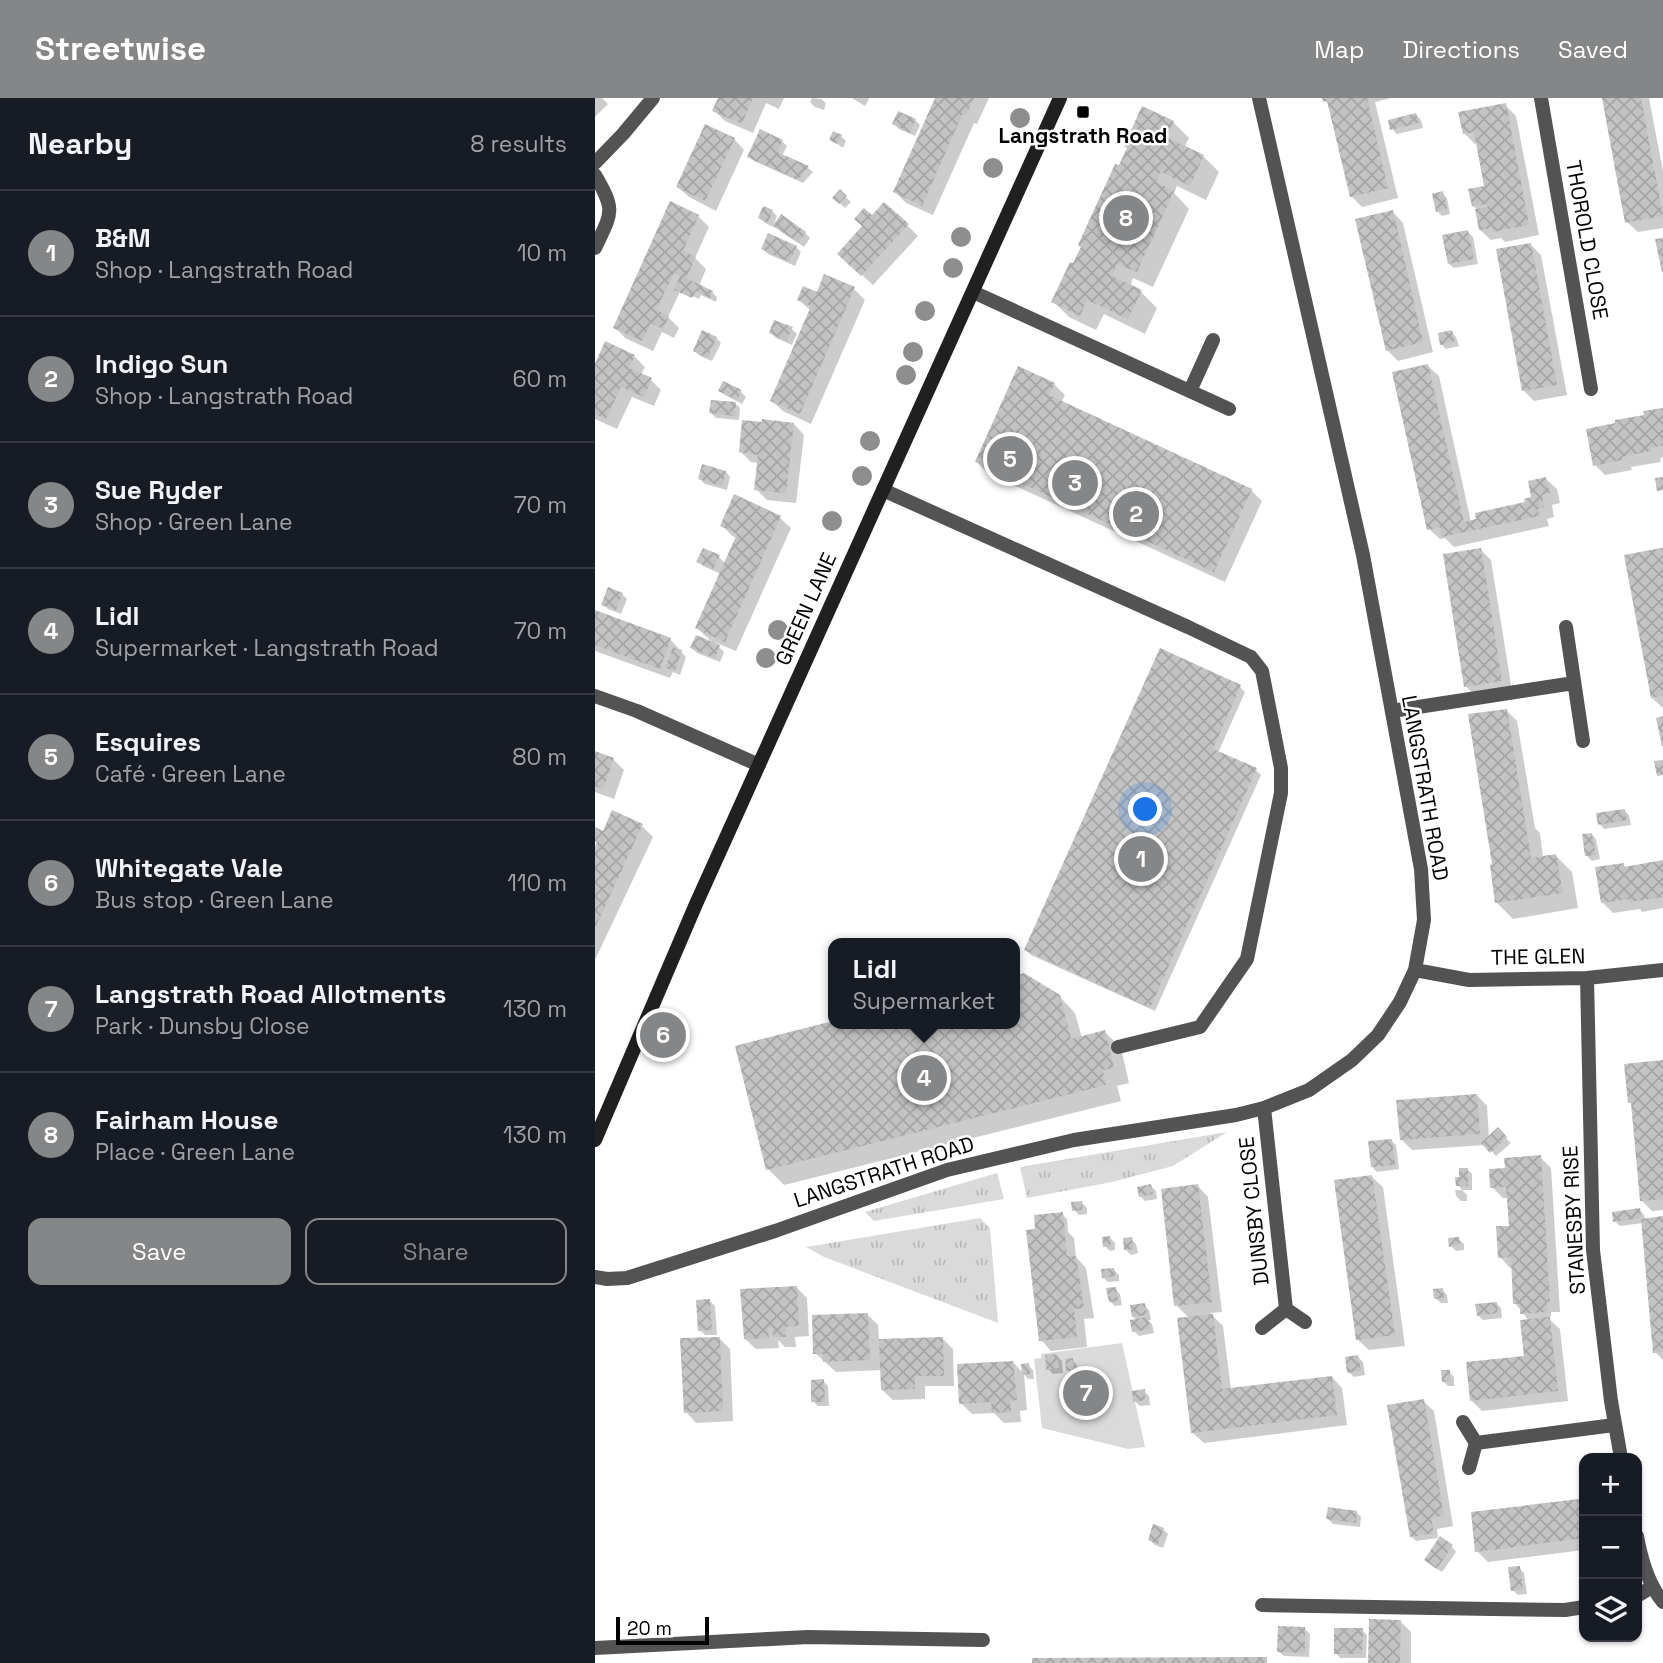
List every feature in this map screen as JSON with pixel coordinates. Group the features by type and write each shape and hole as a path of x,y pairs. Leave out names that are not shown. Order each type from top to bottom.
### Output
{"street":[{"path":"595,163 653,98"},
{"name":"GREEN LANE","path":"595,1140 696,904 1061,98"},
{"name":"LANGSTRATH ROAD","path":"595,1278 627,1278 775,1231 947,1170 1074,1140 1236,1115 1264,1108 1309,1090 1352,1060 1378,1035 1400,1002 1415,970 1424,919 1421,869 1363,555 1259,98"},
{"name":"THOROLD CLOSE","path":"1541,98 1591,389"},
{"path":"595,175 610,207 609,218 595,248"},
{"path":"973,292 1229,409"},
{"path":"1190,391 1213,340"},
{"path":"883,490 1251,657 1262,671 1281,768 1281,793 1247,959 1200,1027 1118,1047"},
{"path":"1566,627 1583,741"},
{"path":"1392,711 1574,682"},
{"path":"595,696 637,711 759,765"},
{"name":"THE GLEN","path":"1415,970 1469,980 1587,978 1663,970"},
{"name":"STANESBY RISE","path":"1587,978 1593,1250 1614,1425 1620,1453"},
{"name":"DUNSBY CLOSE","path":"1264,1108 1286,1309 1305,1322"},
{"name":"DUNSBY CLOSE","path":"1262,1328 1286,1309"},
{"path":"1463,1422 1476,1443 1469,1468"},
{"path":"1476,1443 1614,1425"},
{"path":"1642,1559 1652,1587 1663,1602"},
{"path":"1642,1592 1652,1587"},
{"path":"1262,1605 1391,1601 1553,1609 1579,1607"},
{"path":"595,1648 808,1637 983,1640"}],"green space":[{"path":"1227,1132 1173,1166 1112,1182 1027,1198 1020,1167"},
{"path":"997,1173 1004,1199 874,1221 865,1212"},
{"path":"980,1218 990,1228 998,1323 824,1257 806,1247"},
{"path":"1122,1343 1145,1447 1128,1449 1042,1428 1034,1359 1041,1358 1041,1354"}],"building":[{"path":"718,98 753,98 742,124 712,111"},
{"path":"935,98 974,98 966,115 963,113 922,206 893,192"},
{"path":"1322,98 1367,98 1388,188 1350,197 1327,101 1323,102"},
{"path":"1602,98 1641,98 1663,216 1625,223"},
{"path":"1506,103 1529,225 1493,232 1492,228 1479,230 1475,209 1488,207 1487,204 1472,206 1468,189 1484,186 1474,132 1463,134 1458,112"},
{"path":"1142,106 1174,121 1166,137 1204,155 1190,186 1161,172 1156,182 1174,191 1137,272 1117,264 1112,276 1142,290 1128,319 1087,300 1080,316 1051,302 1070,262 1073,263 1081,247 1078,245 1115,164 1119,165 1127,148 1124,146"},
{"path":"898,111 916,119 910,133 892,124"},
{"path":"1416,113 1419,123 1390,130 1388,120"},
{"path":"705,124 735,138 705,201 676,187"},
{"path":"760,129 783,140 777,152 809,166 798,180 747,157"},
{"path":"833,131 842,135 837,144 829,140"},
{"path":"840,189 847,196 839,204 832,198"},
{"path":"1443,191 1447,209 1436,212 1432,194"},
{"path":"670,201 699,215 683,251 696,257 686,278 713,291 710,298 696,291 692,298 674,290 680,276 674,273 656,310 669,316 663,329 651,323 642,341 613,328"},
{"path":"884,202 909,224 861,276 837,254 862,226 854,219 864,208 872,215"},
{"path":"763,206 773,210 768,223 758,218"},
{"path":"1393,210 1423,342 1386,351 1355,219"},
{"path":"781,214 806,232 799,243 773,226"},
{"path":"1468,230 1474,259 1448,264 1442,235"},
{"path":"768,233 797,246 789,262 761,249"},
{"path":"1663,238 1663,272 1662,272 1655,239"},
{"path":"1531,243 1557,385 1522,391 1496,249"},
{"path":"824,274 855,287 800,414 770,401 811,306 797,300 803,286 817,292"},
{"path":"774,320 793,327 786,341 769,333"},
{"path":"702,330 717,337 707,358 693,351"},
{"path":"1452,330 1455,341 1440,345 1438,333"},
{"path":"605,341 635,355 629,368 652,378 644,397 621,387 606,419 595,414 595,364"},
{"path":"1428,364 1464,522 1476,519 1475,513 1525,502 1524,499 1531,497 1528,481 1546,477 1550,493 1542,495 1544,507 1538,509 1539,516 1442,537 1440,527 1427,530 1392,372"},
{"path":"1018,366 1055,383 1049,395 1252,489 1214,572 975,462"},
{"path":"723,381 742,390 737,400 718,391"},
{"path":"711,400 736,402 735,416 709,413"},
{"path":"1663,408 1663,445 1651,448 1651,451 1622,457 1622,460 1593,466 1586,429 1644,415 1643,411"},
{"path":"762,419 794,423 786,493 754,490 758,455 739,452 742,420 762,422"},
{"path":"702,464 726,471 722,486 698,479"},
{"path":"1663,477 1663,490 1657,491 1655,478"},
{"path":"734,494 781,516 725,642 695,628 737,534 720,526"},
{"path":"703,548 720,555 713,569 696,562"},
{"path":"1481,548 1502,681 1464,687 1443,554"},
{"path":"1663,548 1663,696 1651,698 1624,555"},
{"path":"608,587 623,593 616,610 601,605"},
{"path":"595,610 671,638 660,669 595,645"},
{"path":"696,635 720,645 715,658 690,648"},
{"path":"673,647 682,650 675,671 665,668"},
{"path":"1160,648 1241,685 1213,749 1257,768 1150,1008 1024,950"},
{"path":"1507,709 1531,858 1556,854 1563,893 1495,903 1492,864 1468,714"},
{"path":"1663,716 1663,746 1662,746 1656,718"},
{"path":"595,751 614,758 603,789 595,786"},
{"path":"1663,760 1663,775 1657,776 1654,761"},
{"path":"1625,809 1627,820 1598,825 1596,813"},
{"path":"612,810 643,824 595,928 595,827 603,831"},
{"path":"1592,833 1596,855 1585,856 1582,834"},
{"path":"1663,860 1663,897 1601,903 1595,867 1624,863 1624,867"},
{"path":"1024,973 1060,995 1071,1039 1105,1030 1114,1068 1103,1070 1106,1085 766,1170 735,1046 828,1022 828,1029 1020,1029 1020,974"},
{"path":"1663,1060 1663,1199 1640,1201 1631,1103 1628,1103 1624,1064"},
{"path":"1477,1094 1480,1134 1400,1140 1396,1100"},
{"path":"1498,1127 1507,1137 1490,1153 1481,1143"},
{"path":"1392,1139 1395,1165 1371,1167 1368,1141"},
{"path":"1541,1155 1550,1302 1547,1302 1547,1312 1520,1314 1520,1304 1513,1304 1511,1257 1498,1258 1496,1226 1509,1226 1506,1187 1490,1188 1489,1169 1505,1168 1504,1158"},
{"path":"1459,1168 1468,1168 1468,1186 1456,1186 1455,1177 1459,1177"},
{"path":"1372,1175 1395,1335 1356,1340 1334,1180"},
{"path":"1151,1184 1153,1194 1139,1197 1137,1187"},
{"path":"1198,1184 1212,1302 1174,1306 1161,1189"},
{"path":"1082,1201 1083,1210 1072,1211 1071,1202"},
{"path":"1640,1208 1641,1218 1613,1222 1612,1212"},
{"path":"1063,1212 1067,1256 1076,1256 1084,1308 1074,1309 1077,1337 1039,1341 1026,1230 1035,1229 1034,1215"},
{"path":"1663,1216 1663,1352 1653,1353 1641,1219"},
{"path":"1110,1236 1111,1246 1103,1247 1102,1237"},
{"path":"1132,1237 1134,1249 1124,1250 1123,1238"},
{"path":"1459,1237 1460,1245 1449,1247 1448,1238"},
{"path":"1114,1268 1115,1276 1102,1278 1101,1269"},
{"path":"797,1286 799,1326 785,1327 786,1337 773,1337 772,1328 768,1328 769,1338 744,1339 740,1289"},
{"path":"1116,1287 1118,1301 1109,1302 1106,1288"},
{"path":"1443,1288 1444,1298 1434,1299 1433,1289"},
{"path":"710,1299 712,1330 698,1331 696,1300"},
{"path":"1497,1302 1498,1313 1477,1316 1475,1304"},
{"path":"1145,1303 1147,1315 1132,1317 1130,1305"},
{"path":"868,1313 870,1360 823,1362 823,1354 813,1354 812,1315"},
{"path":"1213,1314 1222,1389 1332,1376 1337,1415 1191,1433 1177,1318"},
{"path":"1148,1317 1150,1329 1132,1332 1130,1320"},
{"path":"1550,1317 1558,1391 1470,1401 1466,1362 1524,1356 1520,1320"},
{"path":"720,1337 723,1411 684,1413 680,1338"},
{"path":"943,1337 944,1376 915,1376 915,1389 881,1390 879,1339"},
{"path":"1057,1354 1059,1368 1046,1370 1045,1355"},
{"path":"1358,1355 1361,1371 1347,1373 1345,1357"},
{"path":"1073,1358 1074,1370 1066,1371 1065,1359"},
{"path":"1013,1361 1017,1400 1010,1401 1011,1412 992,1413 991,1402 959,1404 957,1364"},
{"path":"1029,1363 1030,1374 1022,1375 1021,1364"},
{"path":"1441,1370 1450,1370 1450,1381 1442,1382"},
{"path":"824,1379 825,1402 811,1402 811,1380"},
{"path":"1145,1389 1145,1400 1133,1402 1132,1391"},
{"path":"1424,1399 1444,1516 1431,1518 1434,1533 1410,1537 1387,1405"},
{"path":"1579,1499 1579,1539 1475,1552 1471,1512"},
{"path":"1328,1507 1357,1511 1356,1523 1326,1519"},
{"path":"1153,1524 1164,1528 1158,1544 1148,1540"},
{"path":"1440,1536 1453,1545 1437,1569 1424,1560"},
{"path":"1520,1566 1523,1589 1511,1591 1508,1567"},
{"path":"1369,1619 1401,1620 1400,1663 1368,1663"},
{"path":"1278,1626 1305,1627 1305,1653 1277,1652"},
{"path":"1334,1628 1363,1628 1362,1654 1334,1654"},
{"path":"1267,1657 1267,1663 1032,1663 1032,1658"}],"place":[{"name":"Langstrath Road","path":"1083,112"},
{"name":"Fairham House","path":"1126,218"},
{"name":"Esquires","path":"1010,459"},
{"name":"Sue Ryder","path":"1075,483"},
{"name":"Indigo Sun","path":"1136,514"},
{"name":"B&M","path":"1141,859"},
{"name":"Whitegate Vale","path":"663,1035"},
{"name":"Lidl","path":"924,1078"},
{"name":"Langstrath Road Allotments","path":"1086,1393"}]}
